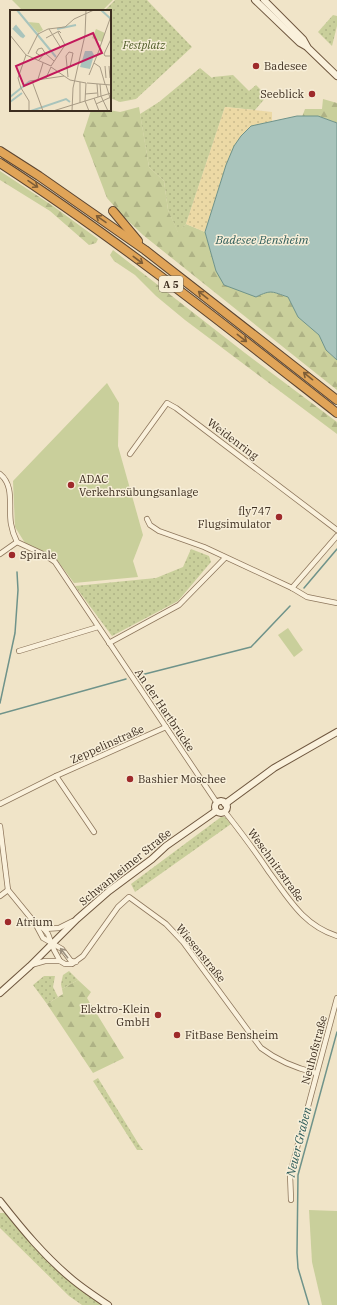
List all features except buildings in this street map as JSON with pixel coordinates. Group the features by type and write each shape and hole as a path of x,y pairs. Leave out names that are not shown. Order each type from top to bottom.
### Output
{"highway":[{"name":"A 5","path":"0,151 145,250 337,400"},
{"name":"A 5","path":"0,163 85,220 212,314 337,413"},
{"path":"113,211 145,250"}],"main road":[{"path":"255,0 337,76"},
{"path":"264,0 303,39 308,48"},
{"path":"226,804 274,768 337,732"},
{"path":"221,801 226,804 227,808 225,812 220,813 216,811 215,807 217,803 221,801"},
{"name":"Schwanheimer Straße","path":"0,993 30,966 77,919 110,891 166,846 216,811"},
{"path":"0,1201 52,1261 108,1305"}],"street":[{"name":"Weidenring","path":"130,454 167,403 187,416 337,530"},
{"path":"0,474 8,482 10,489 11,524 16,542 0,554"},
{"path":"147,519 150,525 159,532 204,547 292,588 307,597 337,603"},
{"path":"292,588 337,536"},
{"name":"An der Hartbrücke","path":"16,542 45,555 55,562 217,803"},
{"path":"109,644 179,605 225,558"},
{"path":"19,651 98,627"},
{"name":"Zeppelinstraße","path":"0,804 56,776 166,727"},
{"path":"56,776 94,832"},
{"name":"Weschnitzstraße","path":"225,812 296,910 316,926 337,936"},
{"path":"0,826 8,890 35,923 43,938 62,949 71,961 77,962"},
{"path":"0,896 8,890"},
{"name":"Wiesenstraße","path":"77,962 83,956 118,907 129,897 166,924 183,942 261,1048 284,1063 316,1073"},
{"path":"44,929 59,928 77,919"},
{"path":"35,923 44,929 48,934 60,960 68,965 77,962"},
{"path":"30,966 45,961 60,960"},
{"name":"Neuhofstraße","path":"290,1200 290,1174 337,998"}],"green space":[{"path":"12,0 113,0 103,10 22,10"},
{"name":"Festplatz","path":"115,0 147,0 192,47 136,99 120,102 111,98 111,10 105,10"},
{"path":"333,15 337,16 337,26 332,46 318,32"},
{"path":"200,68 212,78 233,75 249,91 256,85 267,96 255,110 225,107 186,224 178,233 168,210 164,181 149,167 140,114 159,102"},
{"path":"323,99 337,103 337,123 318,116 302,117 305,109 322,109"},
{"path":"139,107 149,167 164,181 168,210 178,232 186,224 205,232 216,271 256,297 272,292 288,297 298,317 319,335 326,350 337,360 337,390 143,235 107,198 83,135 91,111 111,110 120,112"},
{"path":"0,171 53,206 98,239 96,243 89,245 50,211 0,180"},
{"path":"113,250 245,353 337,422 337,434 185,320 156,296 135,275 114,261 110,255"},
{"name":"ADAC Verkehrsübungsanlage","path":"107,383 119,403 118,446 143,535 133,561 138,577 74,583 57,560 25,543 15,527 13,481"},
{"path":"191,549 209,556 211,562 178,601 112,636 75,586 156,578 183,567"},
{"path":"288,628 303,650 294,657 278,635"},
{"path":"221,817 225,817 231,824 135,892 131,884"},
{"path":"69,971 78,980 62,989 61,984 63,975"},
{"path":"44,976 55,976 53,987 58,997 47,1004 33,985"},
{"path":"78,980 91,992 87,998 124,1058 93,1073 47,1004 63,994 62,989"},
{"path":"98,1078 143,1150 137,1150 93,1081"},
{"path":"309,1210 337,1211 337,1305 322,1305 312,1262"},
{"path":"0,1213 7,1213 28,1239 104,1305 82,1305 69,1296 0,1228"}],"sand":[{"path":"225,107 272,112 272,121 251,126 226,165 205,232 186,224"}],"water":[{"name":"Badesee Bensheim","path":"297,116 318,116 337,123 337,360 326,350 319,335 298,317 288,297 269,292 256,297 224,285 216,271 205,232 226,165 234,146 241,136 251,126"}],"waterway":[{"path":"304,588 337,549"},
{"path":"0,703 15,633 18,590 17,572"},
{"path":"141,675 251,647 290,606"},
{"path":"0,714 126,679"},
{"name":"Neuer Graben","path":"309,1305 298,1268 298,1175 337,1032"}],"place":[{"name":"Badesee","path":"256,66"},
{"name":"Seeblick","path":"312,94"},
{"name":"ADAC Verkehrsübungsanlage","path":"71,485"},
{"name":"fly747 Flugsimulator","path":"279,517"},
{"name":"Spirale","path":"12,555"},
{"name":"Bashier Moschee","path":"130,779"},
{"name":"Atrium","path":"8,922"},
{"name":"Elektro-Klein GmbH","path":"158,1015"},
{"name":"FitBase Bensheim","path":"177,1035"}]}
